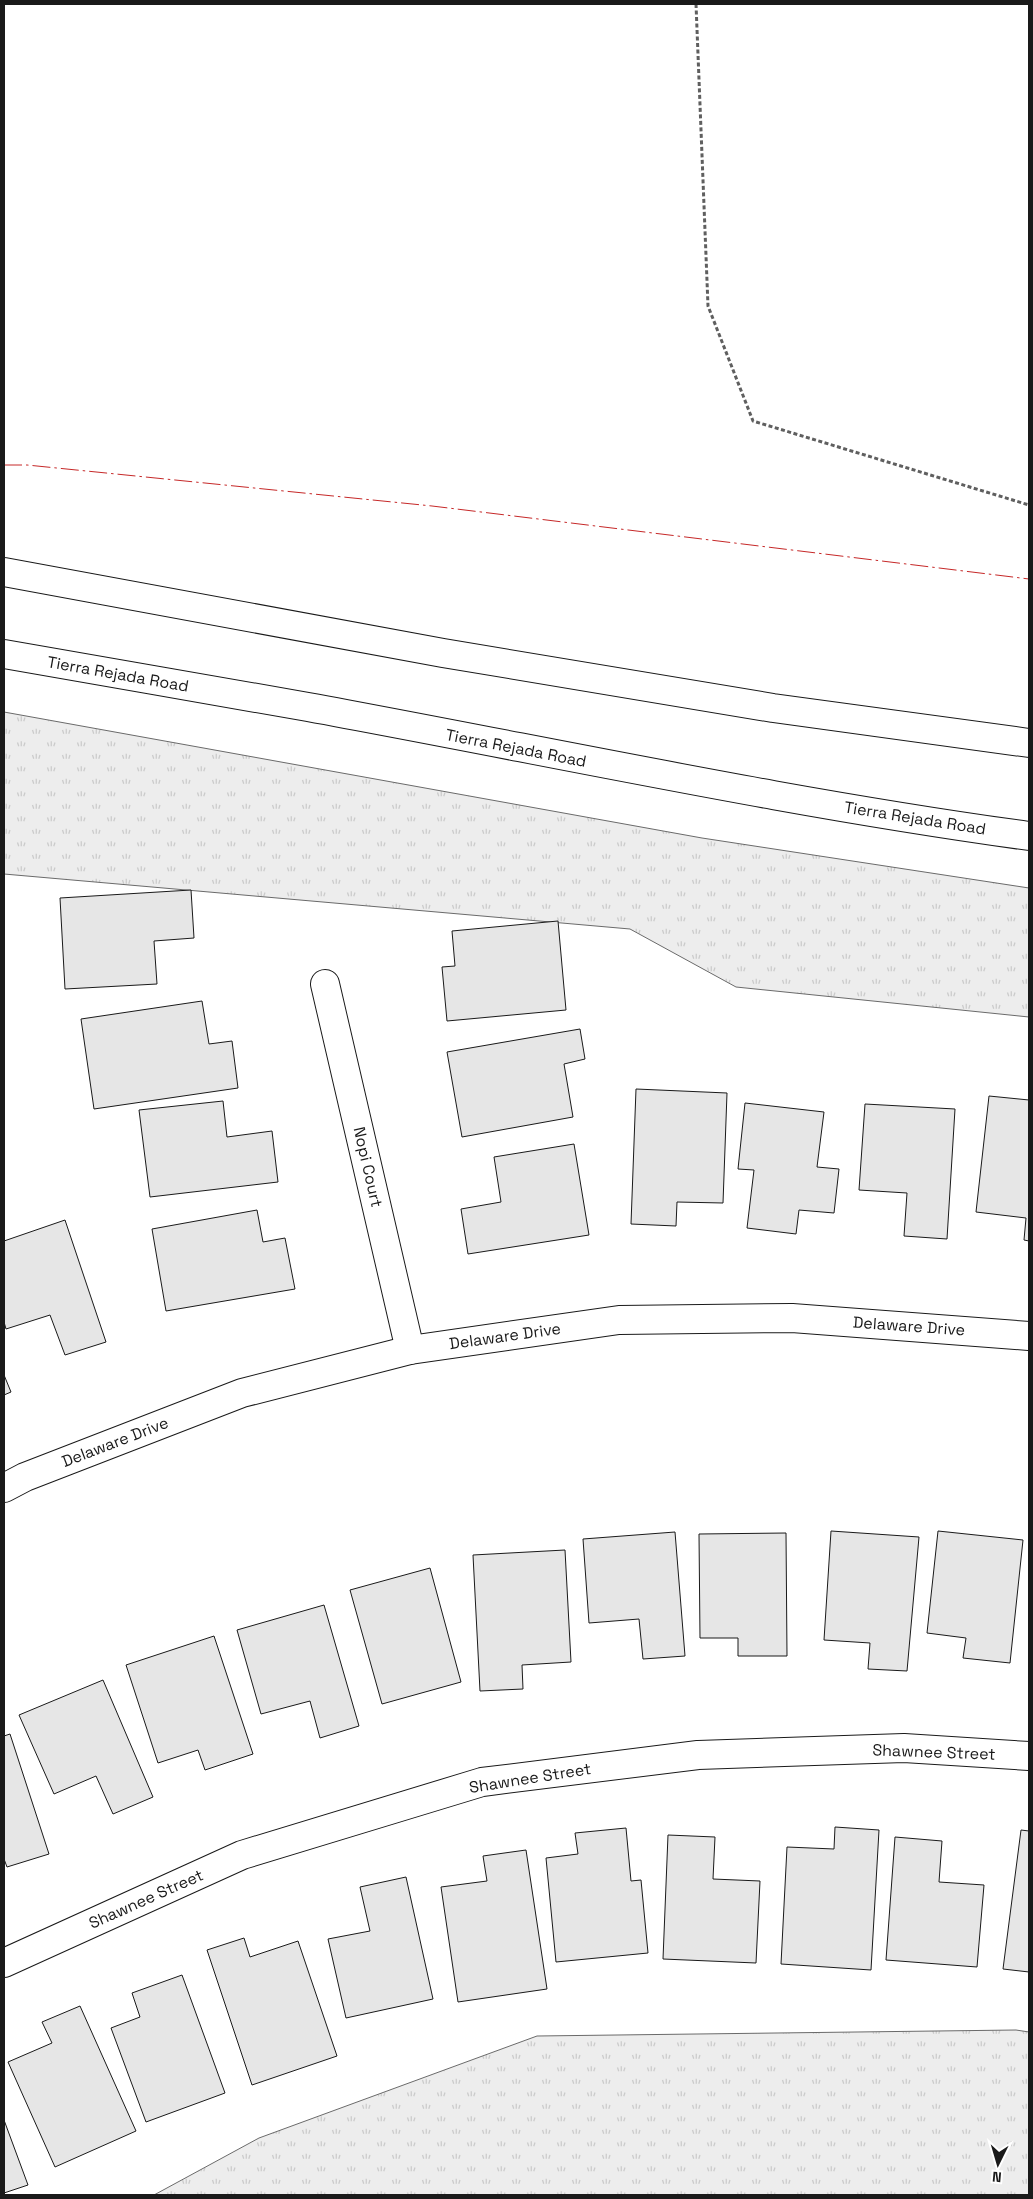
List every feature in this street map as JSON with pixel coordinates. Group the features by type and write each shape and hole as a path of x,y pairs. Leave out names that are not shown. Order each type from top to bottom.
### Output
{"street":[{"path":"4,572 463,656 773,708 1029,743"},
{"name":"Tierra Rejada Road","path":"4,654 309,707 594,763 927,822 1029,836"},
{"name":"Nopi Court","path":"325,984 410,1350"},
{"name":"Delaware Drive","path":"4,1488 25,1477 242,1392 410,1350 618,1320 792,1318 1029,1336"},
{"name":"Shawnee Street","path":"4,1963 242,1855 482,1782 698,1755 904,1748 1029,1756"}],"path":[{"path":"696,4 708,306 753,420 1029,505"}],"green space":[{"path":"4,712 702,838 1029,888 1029,1017 736,987 630,929 4,874"},
{"path":"1016,2030 1029,2032 1029,2195 154,2195 259,2138 537,2036"}],"building":[{"path":"191,890 194,938 154,941 157,984 65,989 60,898"},
{"path":"558,921 566,1010 447,1021 442,967 455,966 452,931"},
{"path":"202,1001 209,1044 232,1041 238,1088 94,1109 81,1019"},
{"path":"580,1029 585,1059 564,1064 573,1117 462,1137 447,1052"},
{"path":"636,1089 727,1093 723,1203 677,1202 676,1226 631,1224"},
{"path":"989,1096 1029,1100 1029,1241 1024,1240 1026,1218 976,1212"},
{"path":"223,1101 227,1137 272,1131 278,1182 150,1197 139,1110"},
{"path":"745,1103 824,1112 817,1167 839,1169 834,1213 799,1210 796,1234 747,1228 754,1170 738,1169"},
{"path":"865,1104 955,1109 947,1239 904,1236 907,1193 859,1190"},
{"path":"574,1144 589,1235 468,1254 461,1209 501,1202 494,1157"},
{"path":"257,1210 263,1242 285,1238 295,1289 166,1311 152,1229"},
{"path":"65,1220 106,1342 65,1355 50,1315 6,1329 4,1322 4,1241"},
{"path":"4,1375 11,1392 4,1395"},
{"path":"831,1531 919,1537 907,1671 868,1669 870,1643 824,1640"},
{"path":"938,1531 1023,1540 1010,1663 963,1658 966,1638 927,1633"},
{"path":"675,1532 685,1656 643,1659 639,1619 589,1623 583,1539"},
{"path":"786,1533 787,1656 738,1656 738,1638 700,1638 699,1534"},
{"path":"565,1550 571,1662 522,1665 523,1689 480,1691 473,1555"},
{"path":"430,1568 461,1682 382,1704 350,1590"},
{"path":"324,1605 359,1726 320,1738 310,1701 261,1714 237,1630"},
{"path":"214,1636 253,1754 205,1770 198,1750 158,1763 126,1665"},
{"path":"103,1680 153,1797 113,1814 96,1776 54,1794 19,1715"},
{"path":"10,1734 49,1854 7,1867 4,1859 4,1736"},
{"path":"835,1827 879,1830 871,1970 781,1964 787,1847 834,1849"},
{"path":"626,1828 631,1881 641,1880 648,1953 556,1962 546,1858 578,1854 575,1833"},
{"path":"1021,1830 1029,1831 1029,1972 1003,1969"},
{"path":"668,1835 715,1837 713,1879 760,1881 756,1963 663,1959"},
{"path":"895,1837 942,1841 939,1882 984,1885 977,1967 886,1960"},
{"path":"526,1850 547,1989 458,2002 441,1887 487,1881 483,1856"},
{"path":"406,1877 433,1999 346,2018 328,1939 370,1931 360,1887"},
{"path":"244,1938 250,1957 298,1941 337,2056 252,2085 207,1950"},
{"path":"182,1975 225,2093 146,2122 111,2028 140,2017 132,1993"},
{"path":"80,2006 136,2131 55,2167 8,2062 52,2043 42,2022"},
{"path":"4,2120 28,2185 4,2193"}],"power":[{"path":"4,465 27,465 432,506 1029,579"}]}
